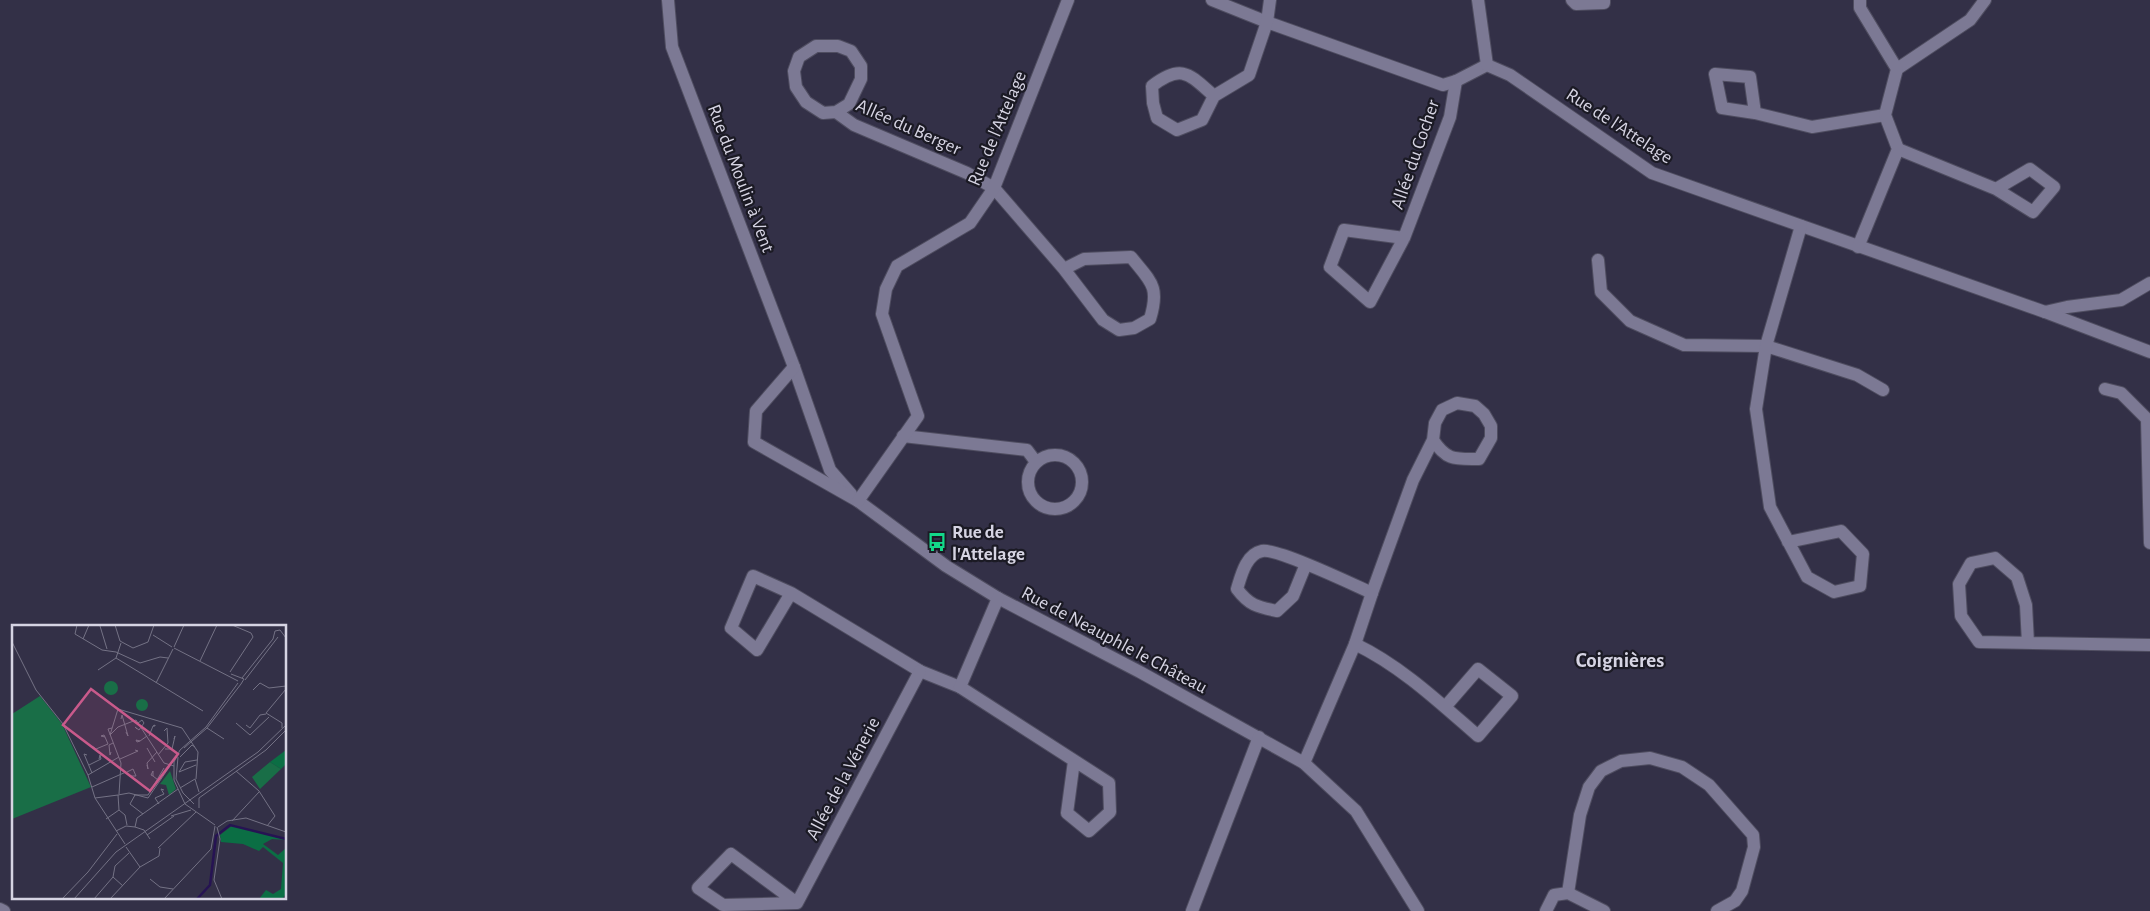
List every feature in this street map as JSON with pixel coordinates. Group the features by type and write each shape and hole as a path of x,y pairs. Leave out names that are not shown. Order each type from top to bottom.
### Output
{"street":[{"name":"Rue du Moulin à Vent","path":"668,0 672,47 794,367 830,470 858,501"},
{"name":"Rue de l'Attelage","path":"858,501 918,416 882,314 886,289 897,266 970,222 994,188 1068,0"},
{"path":"1212,0 1267,22 1443,85 1456,81 1487,65 1478,0"},
{"path":"1214,96 1196,79 1182,72 1166,75 1152,86 1153,103 1157,118 1177,130 1202,120 1214,96 1249,75 1267,22 1270,0"},
{"path":"1572,0 1576,4 1604,2 1604,0"},
{"path":"1860,0 1860,8 1897,69"},
{"path":"1858,247 1898,149 1885,115 1897,69 1970,20 1985,0"},
{"name":"Allée du Berger","path":"836,112 849,104 861,79 861,66 851,51 838,46 816,46 799,57 794,72 796,88 806,102 823,113 836,112 854,125 967,173 994,188"},
{"name":"Rue de l'Attelage","path":"1487,65 1510,75 1652,173 2045,312 2150,352"},
{"name":"Allée du Cocher","path":"1404,238 1344,230 1330,267 1370,302 1404,238 1450,117 1456,81"},
{"path":"1755,113 1812,128 1885,115"},
{"path":"1898,149 1996,189"},
{"path":"994,188 1064,269 1103,320 1118,330 1134,328 1150,319 1156,300 1152,283 1131,257 1084,259 1064,269"},
{"path":"1788,542 1841,531 1863,554 1860,586 1834,592 1807,577 1788,542 1770,507 1756,409 1766,346 1801,226"},
{"path":"1598,260 1601,292 1630,321 1684,345 1766,346 1857,375 1883,390"},
{"path":"2045,312 2067,307 2121,300 2150,283"},
{"name":"Rue de Neauphle le Château","path":"794,367 756,410 754,442 858,501 946,566 998,598 1140,672 1304,763 1356,811 1418,911"},
{"path":"2105,389 2121,393 2146,419 2150,543"},
{"path":"1304,763 1355,644 1413,480 1433,440 1435,423 1442,410 1457,402 1475,406 1484,414 1491,426 1491,438 1479,459 1456,459 1442,453 1433,440"},
{"path":"903,436 1027,450 1036,462"},
{"path":"1053,455 1062,455 1070,459 1077,466 1082,483 1081,492 1076,500 1061,509 1043,507 1035,502 1030,495 1027,477 1036,462 1053,455"},
{"path":"1306,564 1293,596 1277,611 1256,607 1244,597 1238,588 1242,572 1252,557 1262,551 1274,552 1306,564 1372,593"},
{"path":"2028,643 2026,605 2017,577 1995,558 1971,563 1959,584 1960,616 1980,642 2028,643 2150,644"},
{"path":"790,593 757,650 731,628 753,576 790,593 920,671 960,687 1109,783 1110,812 1089,831 1067,813 1074,761"},
{"path":"960,687 998,598"},
{"path":"1355,644 1377,654 1445,707 1478,736 1512,696 1478,669 1445,707"},
{"name":"Allée de la Vénerie","path":"797,903 920,671"},
{"path":"1192,911 1259,738"},
{"path":"1568,893 1580,815 1589,787 1601,771 1621,761 1650,758 1682,767 1709,785 1753,835 1754,847 1742,891 1735,901 1717,911"},
{"path":"731,854 797,903 723,906 698,888 731,854"},
{"path":"1546,911 1554,895 1568,893 1604,911"},
{"path":"0,909 4,911"}],"place":[{"name":"Rue de l'Attelage","path":"937,542"}],"district":[{"name":"Coignières","path":"1620,660"}]}
